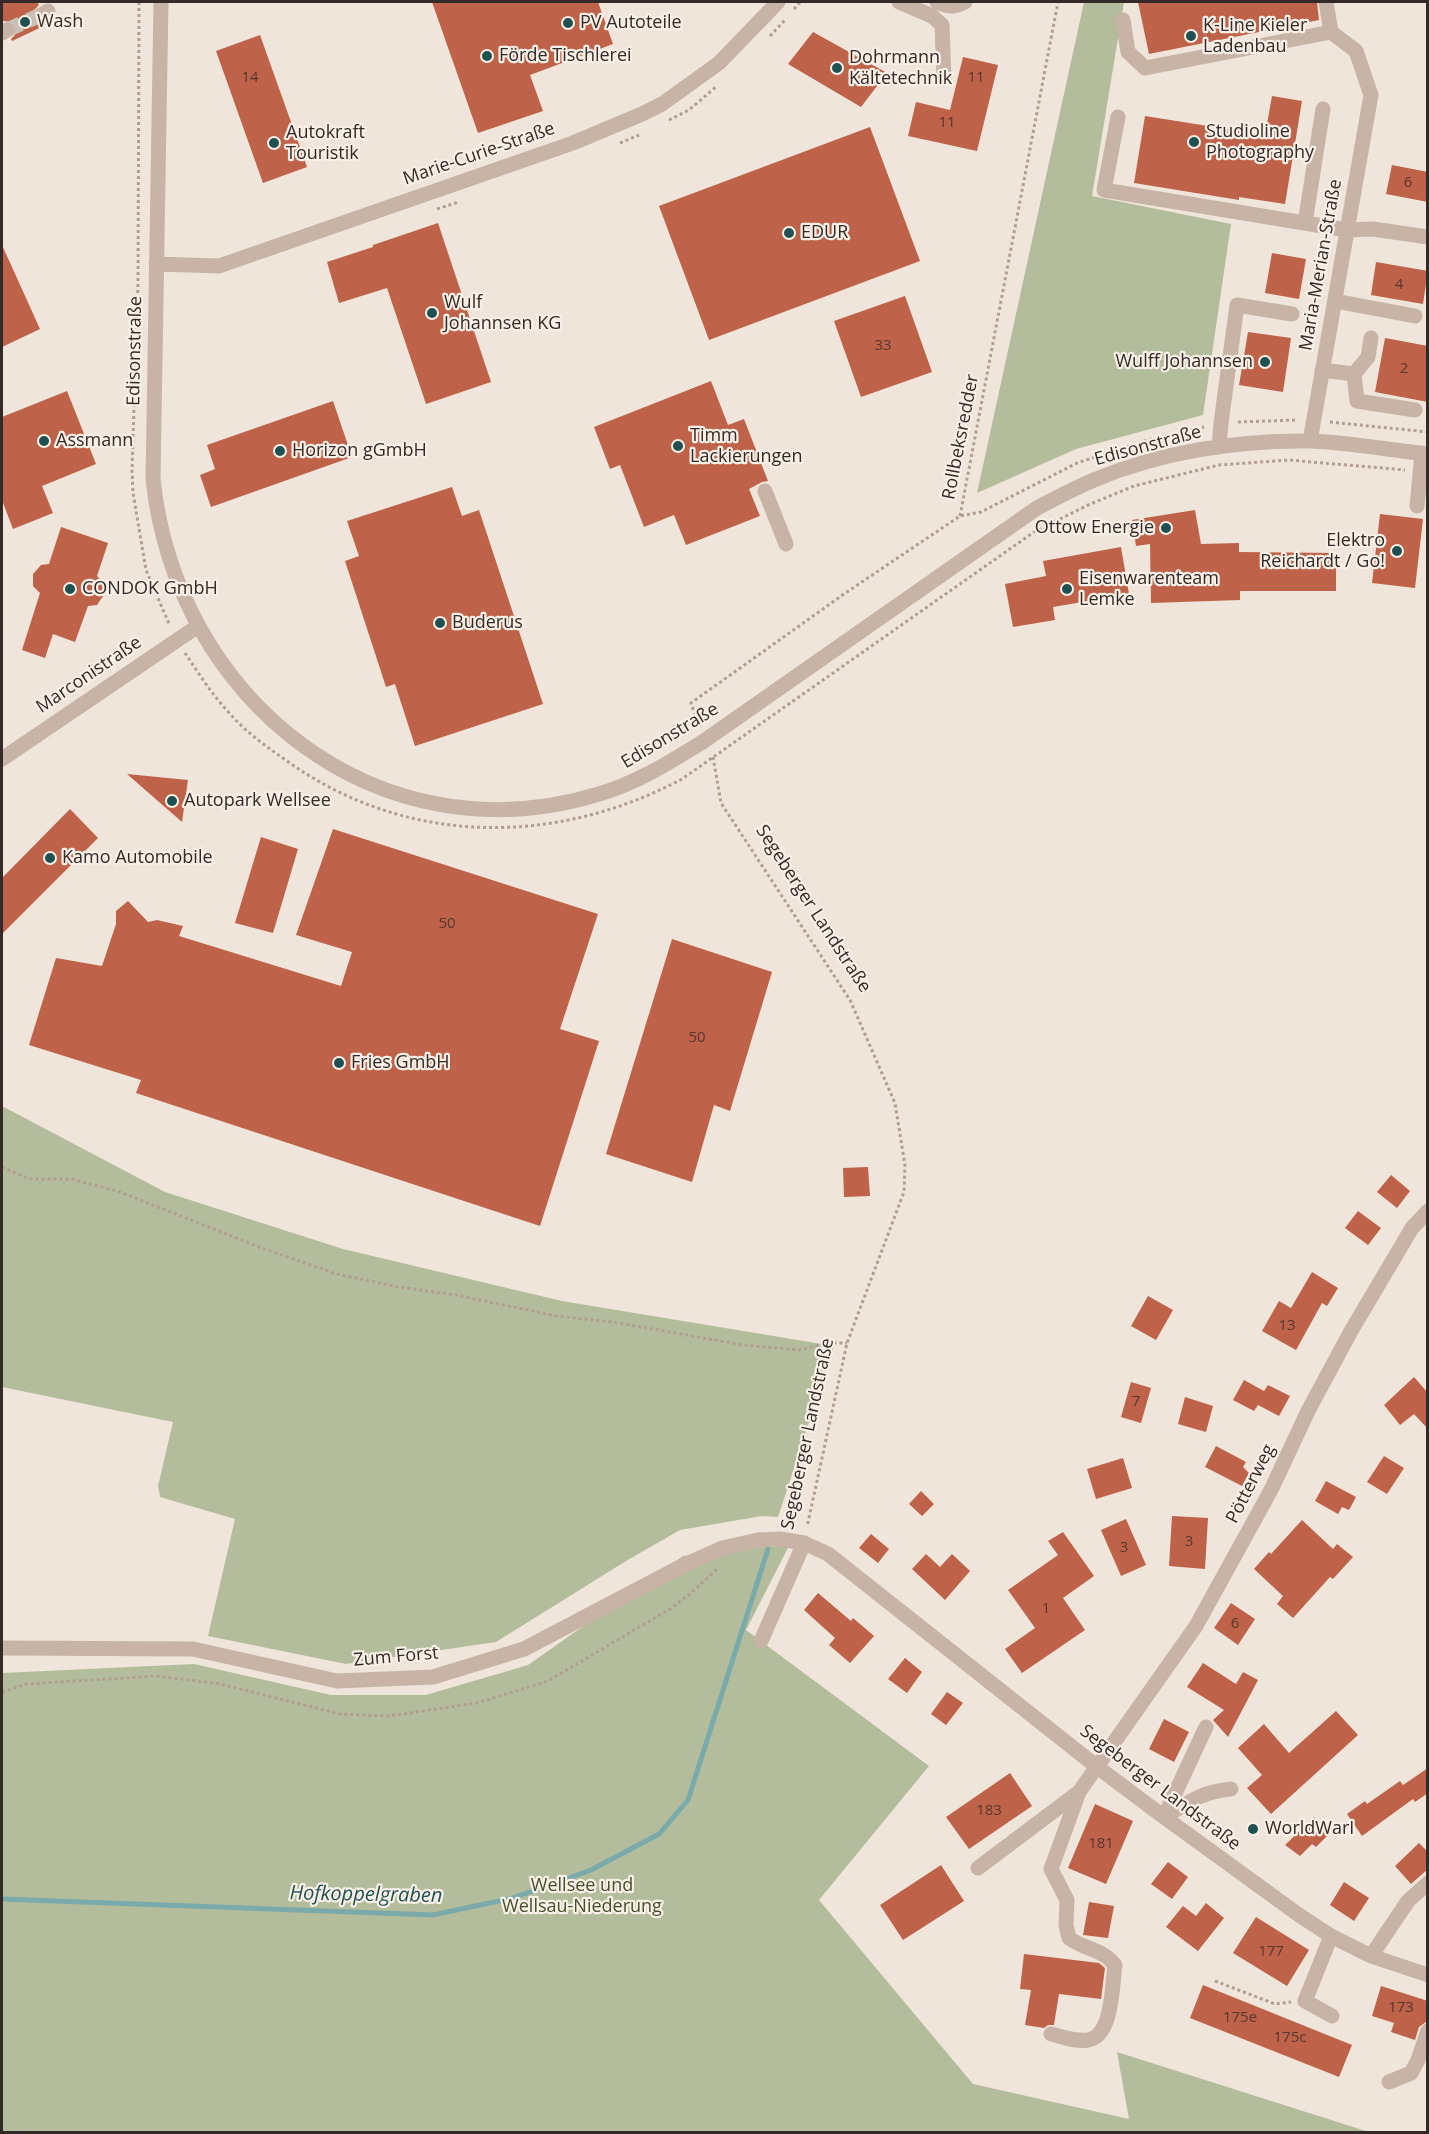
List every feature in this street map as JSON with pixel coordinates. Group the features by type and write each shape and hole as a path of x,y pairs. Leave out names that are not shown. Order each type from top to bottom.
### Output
{"street":[{"name":"Edisonstraße","path":"161,2 153,478 164,541 172,567 198,626 215,654 240,686 299,744 345,773 379,788 423,801 462,807 500,809 569,802 630,783 704,741 1037,508 1094,480 1131,466 1220,447 1310,441 1425,453"},
{"name":"Marie-Curie-Straße","path":"156,264 219,266 573,143 662,104 719,63 778,2"},
{"path":"899,2 932,16 942,25 944,79"},
{"path":"937,2 947,6 957,6 965,2"},
{"path":"1123,20 1128,52 1145,68 1331,32 1326,2"},
{"name":"Maria-Merian-Straße","path":"1310,441 1371,95 1356,51 1331,32"},
{"path":"1305,223 1323,108"},
{"path":"1118,117 1104,190 1347,230 1373,229 1428,237"},
{"path":"1335,301 1415,316"},
{"path":"1220,447 1221,423 1237,305 1292,314"},
{"path":"1371,338 1368,357 1354,375 1357,401 1415,410"},
{"path":"1322,370 1354,375"},
{"path":"1417,506 1420,472 1425,453"},
{"path":"765,491 786,544"},
{"name":"Marconistraße","path":"2,759 198,626"},
{"name":"Pötterweg","path":"1079,1792 1196,1626 1272,1491 1308,1411 1352,1331 1412,1228 1428,1211"},
{"name":"Zum Forst","path":"2,1648 193,1649 337,1681 433,1677 524,1649 684,1565 722,1548 758,1540 780,1539 804,1543"},
{"path":"761,1641 804,1543"},
{"name":"Segeberger Landstraße","path":"804,1543 828,1554 1096,1766 1331,1936 1371,1956 1428,1975"},
{"path":"1164,1817 1206,1727"},
{"path":"1164,1817 1198,1796 1231,1789"},
{"path":"978,1868 1079,1792"},
{"path":"1051,2034 1086,2040 1092,2039 1102,2031 1109,2016 1115,1965 1103,1953 1087,1948 1069,1938 1066,1925 1067,1900 1051,1869 1079,1792"},
{"path":"1371,1956 1408,1901 1428,1883"},
{"path":"1331,1936 1305,2001 1332,2016"},
{"path":"1389,2082 1411,2073 1428,2031"}],"path":[{"path":"139,2 138,283 132,470 133,493 146,570 176,640 231,715 263,745 301,772 333,790 372,807 407,819 477,829 507,829 609,810 652,795 682,779 1034,532 1088,505 1134,486 1219,465 1288,460 1420,472"},
{"name":"Rollbeksredder","path":"704,741 691,703 844,594 960,516 1058,2"},
{"name":"Segeberger Landstraße","path":"704,741 713,758 721,802 850,1000 894,1103 905,1164 904,1192 847,1343 804,1543"},
{"path":"2,1167 30,1179 71,1179 120,1192 260,1247 337,1274 398,1287 466,1297 556,1316 613,1322 743,1345 799,1350 830,1343 847,1343"},
{"path":"1215,1981 1275,2004 1305,2001"}],"green space":[{"path":"1084,2 1124,2 1092,196 1231,224 1203,415 1076,449 977,493"},
{"path":"2,1106 165,1192 343,1249 562,1301 834,1346 778,1517 762,1516 680,1530 496,1642 346,1664 208,1636 235,1519 160,1497 158,1486 173,1422 2,1387"},
{"name":"Wellsee und Wellsau-Niederung","path":"790,1544 746,1630 929,1766 819,1900 973,2084 1129,2119 1117,2052 1369,2132 2,2132 2,1673 194,1664 331,1695 426,1695 528,1665 683,1556"}],"building":[{"name":"Wash","path":"2,2 37,2 39,5 34,10 34,18 39,23 48,24 12,41 17,29 12,22 3,21"},
{"name":"Förde Tischlerei","path":"432,2 598,2 613,44 530,75 543,111 478,133"},
{"name":"K-Line Kieler Ladenbau","path":"1138,2 1317,2 1319,20 1149,54"},
{"name":"Dohrmann Kältetechnik","path":"813,32 887,73 861,107 788,64"},
{"path":"260,35 307,167 263,183 216,51"},
{"path":"963,57 998,65 977,151 908,136 916,102 950,110"},
{"name":"Studioline Photography","path":"1272,96 1302,101 1285,204 1239,197 1239,200 1134,183 1145,116 1265,135"},
{"name":"EDUR","path":"870,127 920,261 709,340 659,206"},
{"path":"1392,165 1428,172 1428,202 1386,194"},
{"name":"Wulf Johannsen KG","path":"438,223 491,382 426,404 387,288 339,303 327,262"},
{"path":"2,245 40,329 2,347"},
{"path":"1272,253 1306,259 1299,299 1265,293"},
{"path":"1376,262 1428,271 1423,304 1371,295"},
{"path":"905,296 932,372 861,397 834,321"},
{"name":"Wulff Johannsen","path":"1248,332 1291,338 1283,392 1239,385"},
{"path":"1385,338 1428,346 1428,402 1375,392"},
{"name":"Timm Lackierungen","path":"711,381 728,425 744,419 768,481 749,489 760,516 686,545 674,515 644,527 620,465 610,469 594,427"},
{"name":"Assmann","path":"67,391 96,464 42,486 53,513 13,529 2,500 2,417"},
{"name":"Horizon gGmbH","path":"333,401 352,457 211,507 200,475 215,469 207,445"},
{"name":"Buderus","path":"452,487 462,516 479,510 543,704 415,746 395,684 386,687 345,561 359,556 347,521"},
{"path":"1195,510 1201,544 1239,543 1239,552 1336,553 1336,591 1240,591 1240,600 1151,603 1150,544 1136,546 1132,520"},
{"name":"Elektro Reichardt / Go!","path":"1380,514 1423,519 1415,588 1372,583"},
{"name":"CONDOK GmbH","path":"61,527 108,543 97,576 104,584 103,596 97,605 88,606 75,642 53,634 45,658 22,650 40,593 33,586 33,574 41,565 49,564"},
{"name":"Eisenwarenteam Lemke","path":"1121,547 1129,594 1053,607 1055,620 1013,627 1005,584 1046,576 1043,561"},
{"name":"Autopark Wellsee","path":"127,774 188,780 182,822"},
{"name":"Kamo Automobile","path":"70,809 98,838 2,934 2,878"},
{"name":"Fries GmbH","path":"333,829 598,914 560,1029 599,1041 540,1226 136,1093 141,1080 29,1045 56,958 102,966 116,924 116,911 128,901 148,922 157,920 183,926 179,936 341,986 352,952 296,935"},
{"path":"261,837 298,849 273,933 235,923"},
{"path":"672,939 772,972 730,1111 714,1105 692,1182 606,1154"},
{"path":"868,1167 870,1196 844,1197 843,1168"},
{"path":"1391,1175 1410,1191 1397,1208 1377,1192"},
{"path":"1358,1211 1381,1228 1368,1245 1345,1228"},
{"path":"1312,1272 1338,1288 1327,1306 1322,1303 1296,1350 1262,1331 1279,1301 1291,1308"},
{"path":"1148,1296 1173,1310 1156,1340 1131,1326"},
{"path":"1414,1377 1428,1393 1428,1429 1414,1414 1400,1425 1384,1405"},
{"path":"1244,1380 1264,1391 1268,1385 1290,1396 1279,1416 1258,1405 1254,1411 1233,1400"},
{"path":"1131,1382 1151,1388 1141,1423 1121,1417"},
{"path":"1185,1397 1213,1406 1206,1432 1178,1424"},
{"path":"1216,1446 1246,1462 1243,1467 1249,1473 1242,1486 1205,1467"},
{"path":"1384,1456 1404,1468 1387,1494 1367,1482"},
{"path":"1123,1458 1132,1488 1096,1499 1087,1469"},
{"path":"1326,1481 1356,1497 1349,1510 1342,1507 1338,1514 1315,1501"},
{"path":"921,1491 934,1504 922,1516 909,1504"},
{"path":"1172,1516 1208,1518 1205,1569 1169,1566"},
{"path":"1126,1519 1146,1565 1121,1576 1101,1530"},
{"path":"1302,1520 1333,1549 1337,1544 1353,1557 1333,1579 1330,1577 1293,1618 1277,1604 1283,1596 1254,1569"},
{"path":"1063,1532 1094,1576 1063,1598 1085,1630 1022,1673 1005,1649 1035,1628 1008,1590 1058,1555 1048,1541"},
{"path":"871,1534 889,1549 878,1563 859,1548"},
{"path":"926,1554 940,1567 952,1554 970,1571 945,1600 912,1569"},
{"path":"818,1593 851,1621 853,1618 874,1636 850,1663 829,1645 835,1638 804,1610"},
{"path":"1231,1603 1255,1619 1238,1645 1214,1628"},
{"path":"905,1658 922,1672 907,1693 888,1679"},
{"path":"1203,1663 1236,1684 1243,1672 1258,1680 1228,1737 1213,1720 1224,1710 1187,1687"},
{"path":"947,1692 963,1703 946,1725 931,1714"},
{"path":"1336,1711 1358,1735 1271,1814 1247,1788 1262,1775 1238,1748 1264,1724 1289,1753"},
{"path":"1164,1719 1189,1732 1174,1762 1149,1749"},
{"path":"1428,1768 1428,1793 1415,1802 1413,1799 1362,1836 1347,1814 1365,1801 1367,1804 1400,1781 1403,1785"},
{"path":"1010,1773 1032,1806 969,1849 946,1817"},
{"path":"1095,1804 1133,1821 1106,1884 1068,1868"},
{"path":"1314,1817 1330,1833 1316,1847 1312,1844 1300,1856 1285,1845"},
{"path":"1419,1843 1428,1852 1428,1869 1411,1884 1395,1866"},
{"path":"1168,1862 1188,1877 1172,1899 1151,1884"},
{"path":"941,1865 964,1901 903,1940 880,1905"},
{"path":"1344,1882 1369,1898 1354,1921 1330,1905"},
{"path":"1089,1902 1114,1906 1108,1938 1083,1935"},
{"path":"1206,1903 1224,1918 1198,1951 1166,1927 1183,1906 1196,1916"},
{"path":"1256,1917 1309,1950 1287,1986 1233,1953"},
{"path":"1024,1954 1099,1963 1105,1968 1101,1999 1059,1994 1054,2025 1044,2028 1025,2025 1031,1990 1020,1989"},
{"path":"1203,1985 1352,2045 1339,2077 1190,2018"},
{"path":"1381,1986 1428,2001 1426,2022 1419,2027 1415,2040 1391,2032 1394,2023 1372,2016"}],"waterway":[{"name":"Hofkoppelgraben","path":"2,1899 433,1915 513,1898 591,1870 659,1834 688,1800 768,1549"}],"tunnel":[{"path":"7,30 43,14"}],"place":[{"name":"Wash","path":"25,22"},
{"name":"PV Autoteile","path":"568,23"},
{"name":"K-Line Kieler Ladenbau","path":"1191,36"},
{"name":"Förde Tischlerei","path":"487,56"},
{"name":"Dohrmann Kältetechnik","path":"837,68"},
{"name":"Studioline Photography","path":"1194,142"},
{"name":"Autokraft Touristik","path":"274,143"},
{"name":"EDUR","path":"789,233"},
{"name":"Wulf Johannsen KG","path":"432,313"},
{"name":"Wulff Johannsen","path":"1265,362"},
{"name":"Assmann","path":"44,441"},
{"name":"Timm Lackierungen","path":"678,446"},
{"name":"Horizon gGmbH","path":"280,451"},
{"name":"Ottow Energie","path":"1166,528"},
{"name":"Elektro Reichardt / Go!","path":"1397,551"},
{"name":"CONDOK GmbH","path":"70,589"},
{"name":"Eisenwarenteam Lemke","path":"1067,589"},
{"name":"Buderus","path":"440,623"},
{"name":"Autopark Wellsee","path":"172,801"},
{"name":"Kamo Automobile","path":"50,858"},
{"name":"Fries GmbH","path":"339,1063"},
{"name":"WorldWarI","path":"1253,1829"}]}
